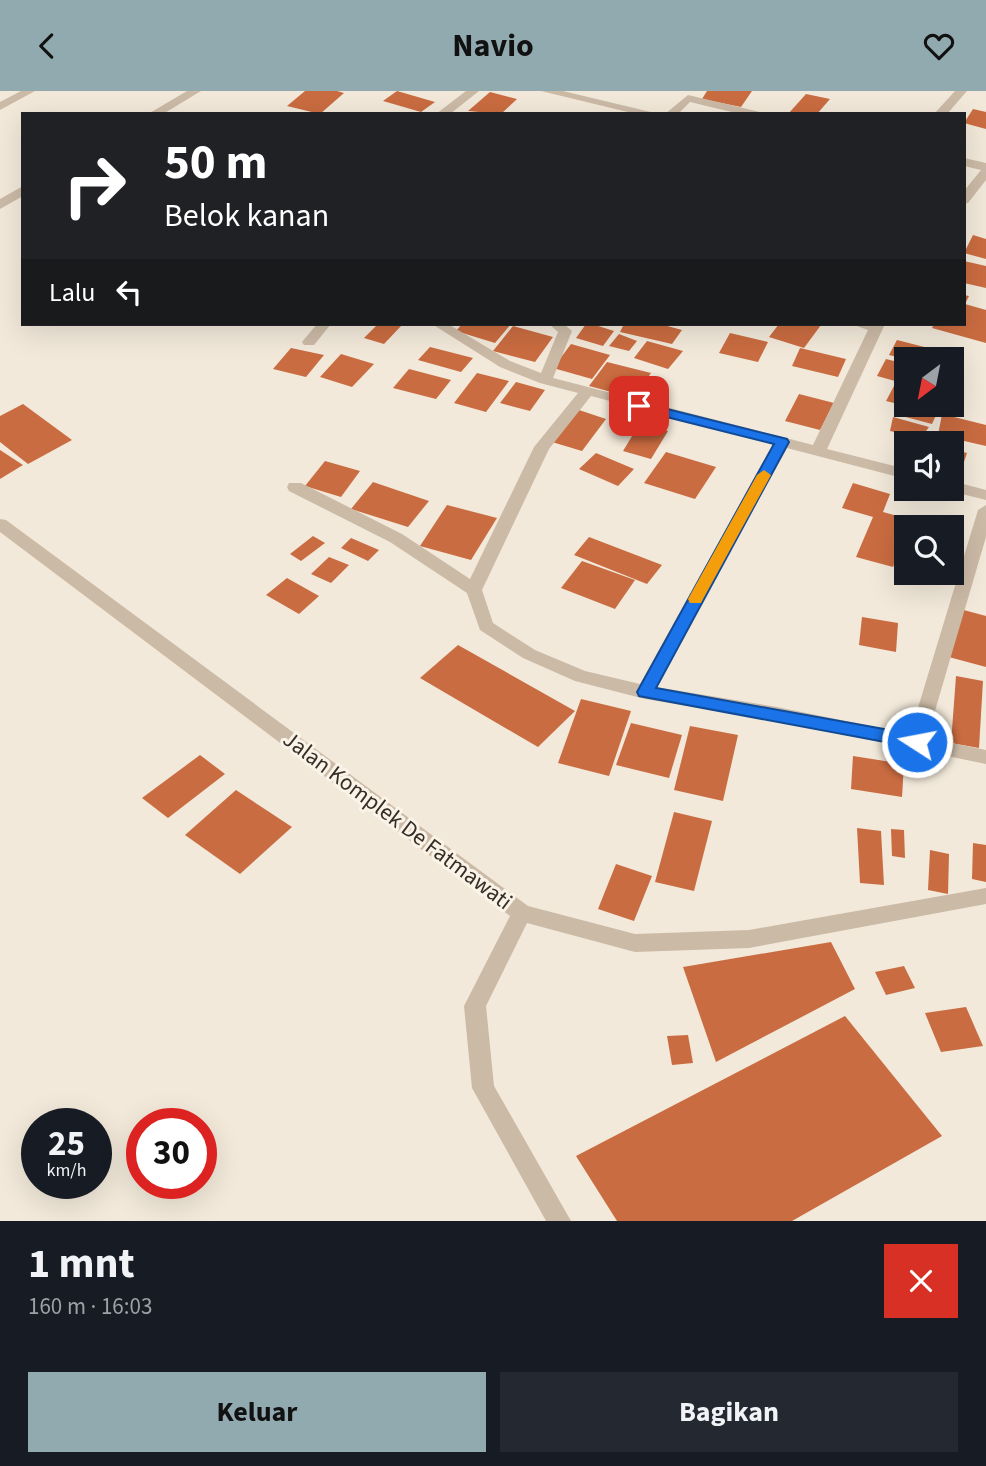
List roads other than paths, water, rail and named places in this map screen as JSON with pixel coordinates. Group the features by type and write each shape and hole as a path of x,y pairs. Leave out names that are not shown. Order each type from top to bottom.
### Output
{"street":[{"path":"0,107 29,91"},
{"path":"158,112 195,91"},
{"path":"445,112 473,91"},
{"path":"547,91 644,112"},
{"path":"942,112 961,91"},
{"path":"673,112 690,95 749,112"},
{"path":"966,163 986,169 966,197"},
{"path":"0,205 21,191"},
{"path":"309,342 322,326"},
{"path":"442,326 505,364 545,380 586,393 894,471"},
{"path":"545,380 565,331 559,326"},
{"path":"818,451 877,326"},
{"path":"474,590 542,447 586,393"},
{"path":"645,692 782,442"},
{"path":"295,488 396,538 474,590 486,626 529,654 582,676 645,692 986,757"},
{"path":"964,490 986,495"},
{"path":"917,742 986,510"},
{"name":"Jalan Komplek De Fatmawati","path":"0,524 522,913 475,1006 483,1088 559,1221"},
{"path":"522,913 635,943 749,939 986,895"}]}
